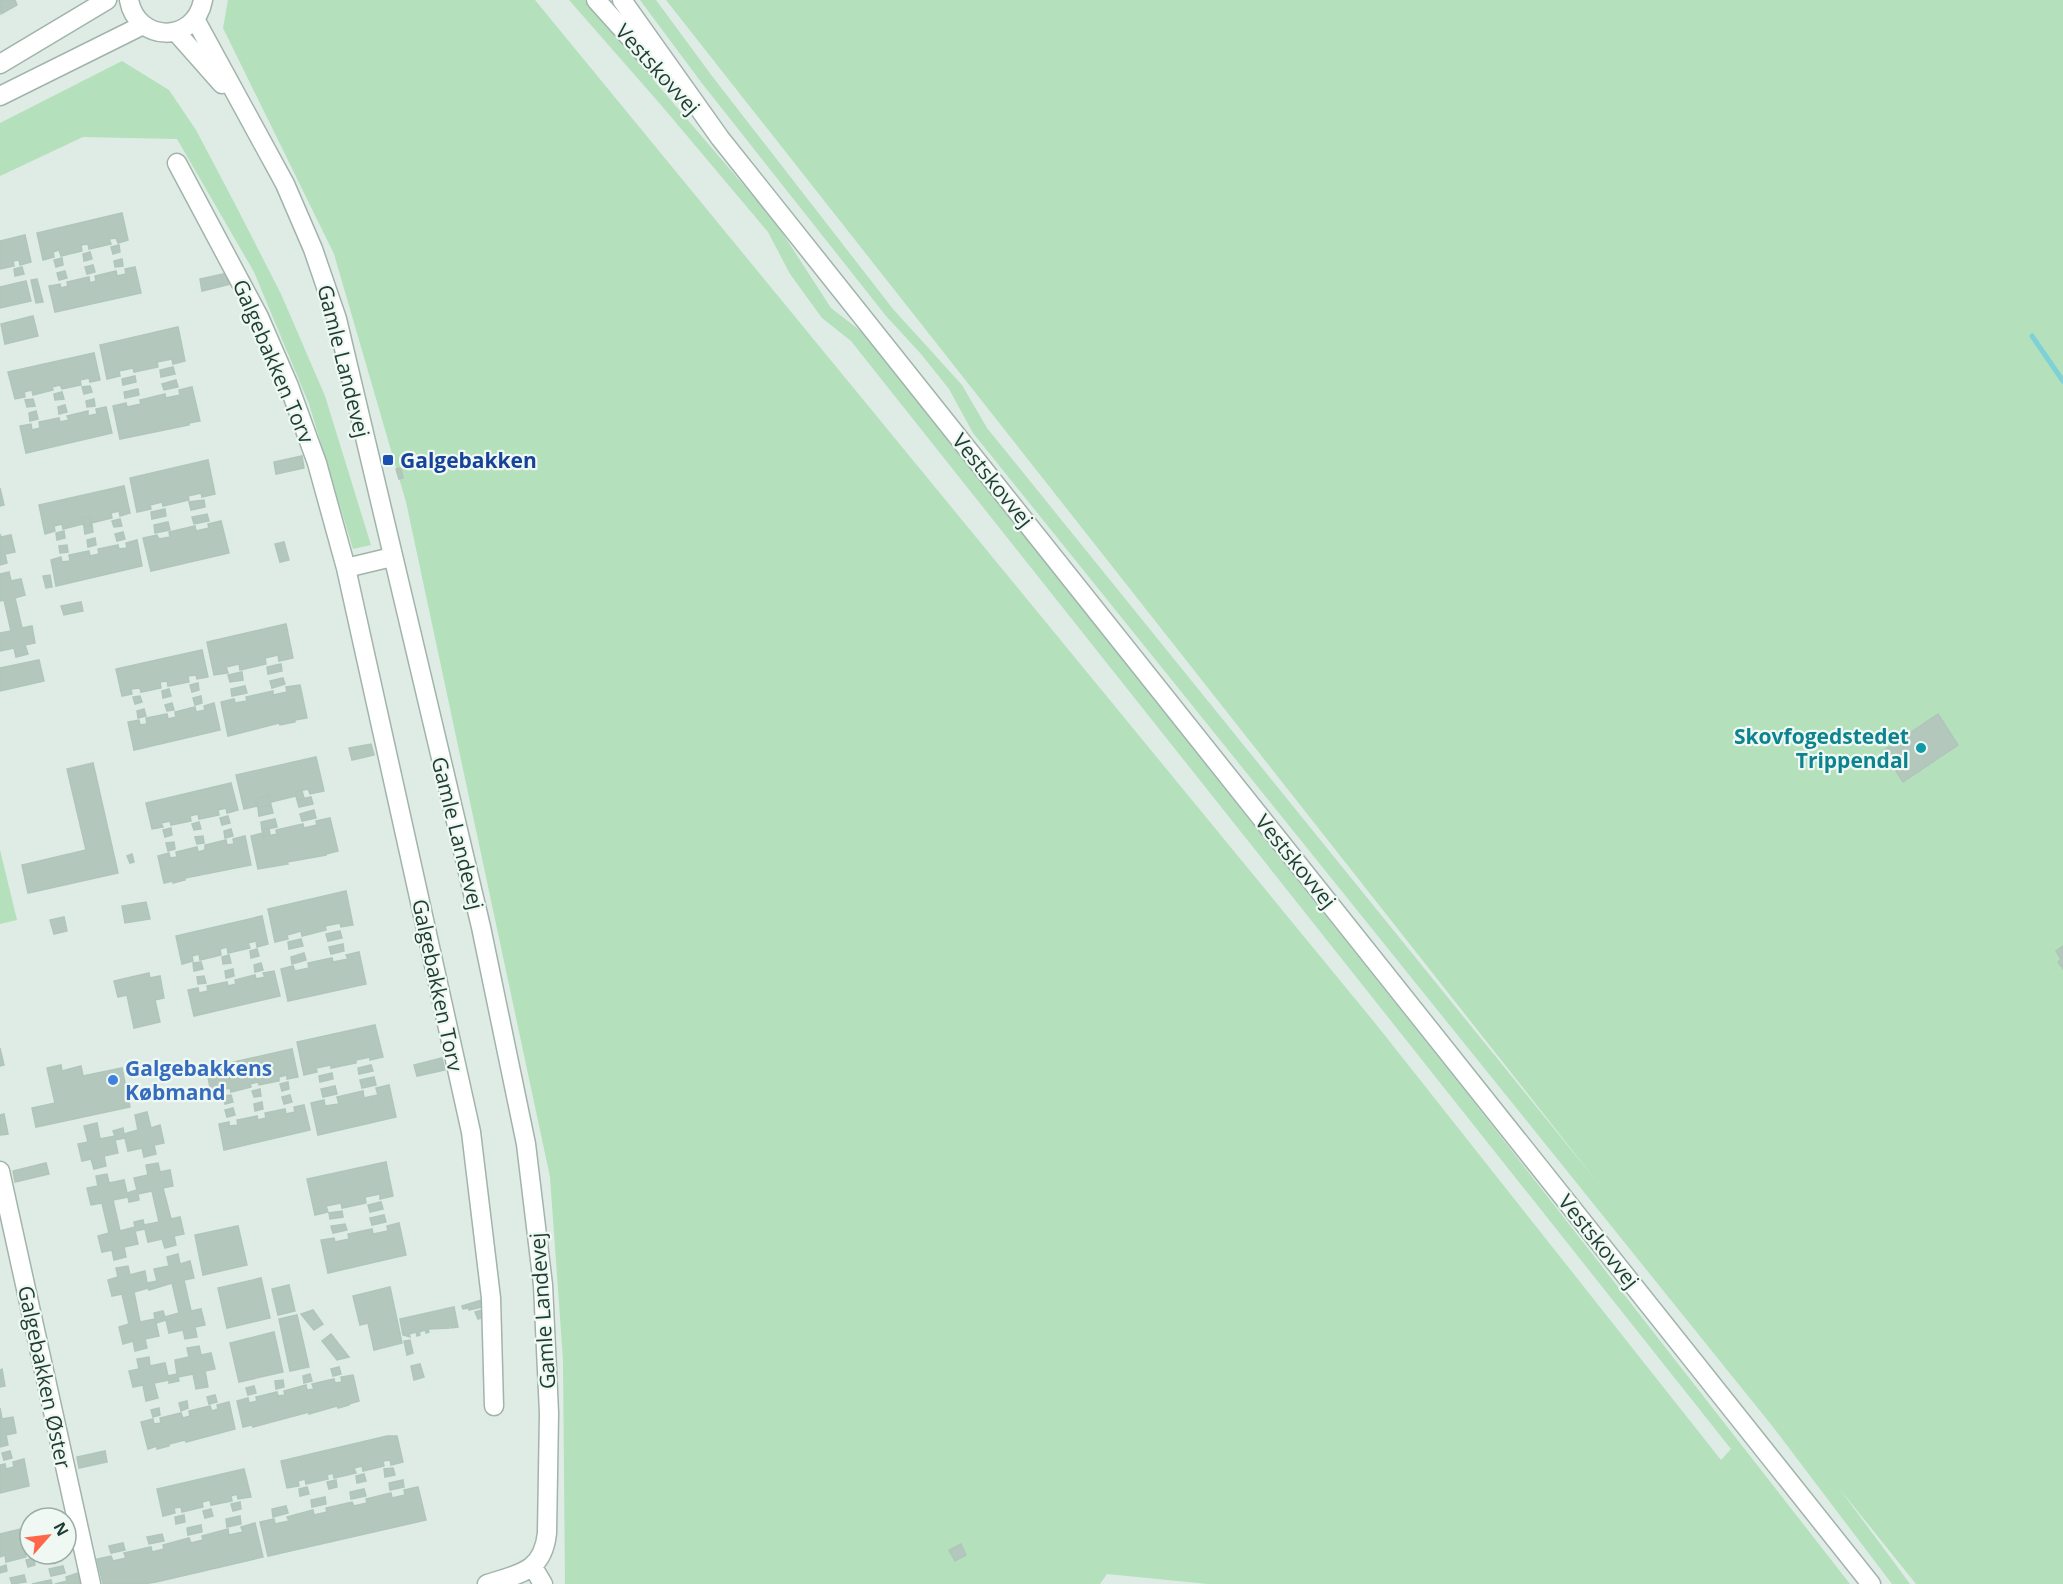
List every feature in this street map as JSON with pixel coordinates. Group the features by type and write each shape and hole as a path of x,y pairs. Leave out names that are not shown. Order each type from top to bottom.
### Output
{"street":[{"path":"0,64 107,0"},
{"path":"129,0 134,15 143,25 153,31 164,33 176,32 186,27 195,19 203,0"},
{"name":"Vestskovvej","path":"596,0 720,138"},
{"name":"Vestskovvej","path":"622,0 720,138 1871,1584"},
{"name":"Gamle Landevej","path":"195,19 285,184 313,249 337,319 481,927 526,1144 543,1285 549,1413 547,1533 546,1546 533,1567"},
{"path":"0,96 143,25"},
{"name":"Gamle Landevej","path":"176,32 239,103"},
{"name":"Galgebakken Torv","path":"177,163 259,317 293,395 317,463 346,568 471,1132 490,1298 494,1406"},
{"path":"346,568 392,557"},
{"name":"Galgebakken Øster","path":"0,1171 91,1584"},
{"path":"487,1584 533,1567 543,1584"}],"green space":[{"path":"228,0 535,0 1375,1023 1721,1460 1731,1449 851,341 822,318 790,274 768,232 569,0 585,0 776,223 831,308 862,332 1469,1096 1850,1584 1208,1584 1107,1574 1100,1584 565,1584 563,1360 550,1177 406,502 334,254 223,28"},
{"path":"640,0 656,0 712,76 893,309 962,385 987,428 1598,1183 666,0 2063,0 2063,1584 1916,1584 1839,1488 1910,1584 1892,1584 1773,1427 973,433 949,389 886,316 701,82"},
{"path":"122,61 169,90 196,130 235,204 281,294 325,396 371,545 353,549 309,404 254,272 177,139 83,137 0,176 0,123"},
{"path":"0,850 17,920 0,924"}],"building":[{"path":"0,0 15,0 17,5 1,14"},
{"path":"122,213 128,240 118,243 116,238 109,239 111,244 89,249 88,244 81,245 82,251 61,256 59,250 53,252 54,257 43,260 37,233"},
{"path":"25,235 31,262 20,265 19,260 13,261 14,266 0,269 0,241"},
{"path":"119,245 120,252 113,254 111,247"},
{"path":"90,252 92,259 84,261 83,254"},
{"path":"62,258 63,265 56,267 54,260"},
{"path":"122,259 123,266 115,267 114,261"},
{"path":"93,265 95,272 87,274 85,267"},
{"path":"22,267 24,274 15,276 14,269"},
{"path":"135,267 141,293 55,312 49,286 60,284 61,288 68,286 67,282 89,277 90,283 96,281 95,276 116,271 117,276 126,274 125,269"},
{"path":"65,271 67,278 59,280 57,273"},
{"path":"228,273 231,284 202,291 200,279"},
{"path":"37,279 43,302 36,303 31,280"},
{"path":"26,281 31,301 0,308 0,287"},
{"path":"33,316 38,336 5,344 1,324"},
{"path":"178,327 185,361 173,364 172,359 157,362 158,367 134,372 133,368 119,371 120,376 107,379 100,345"},
{"path":"94,353 100,380 90,382 89,378 80,380 81,385 62,389 60,385 52,387 53,390 33,395 32,390 24,392 25,397 15,399 8,372"},
{"path":"173,367 175,374 161,377 160,370"},
{"path":"135,376 136,382 123,385 122,379"},
{"path":"176,380 178,387 164,390 162,384"},
{"path":"90,386 92,392 84,394 82,387"},
{"path":"192,387 200,421 120,439 113,406 126,403 127,407 141,404 140,400 165,394 166,398 180,395 179,390"},
{"path":"138,389 139,395 125,398 124,392"},
{"path":"62,392 64,399 55,400 54,394"},
{"path":"33,399 35,406 27,407 25,400"},
{"path":"94,399 95,406 87,407 86,401"},
{"path":"65,405 67,412 59,414 58,407"},
{"path":"106,407 112,433 26,453 20,426 31,424 32,430 40,428 39,422 59,418 60,422 69,420 67,416 88,411 88,416 97,414 96,409"},
{"path":"36,411 38,419 30,421 29,413"},
{"path":"302,456 304,468 276,474 274,462"},
{"path":"208,460 215,494 202,497 201,493 188,496 189,500 163,506 162,502 150,505 151,509 137,512 130,478"},
{"path":"401,468 403,478 399,479 396,469"},
{"path":"124,486 130,513 120,516 119,511 111,513 112,518 91,523 90,517 82,518 83,524 63,529 62,524 54,526 55,531 45,534 39,505"},
{"path":"0,488 4,505 0,506"},
{"path":"204,500 205,507 191,510 189,502"},
{"path":"165,509 166,516 152,519 151,512"},
{"path":"207,514 209,521 194,524 192,517"},
{"path":"90,517 92,525 84,527 82,518"},
{"path":"120,519 122,526 114,527 112,521"},
{"path":"221,521 229,553 151,571 143,538 157,535 159,539 170,537 169,532 195,526 196,531 209,528 208,524"},
{"path":"168,522 170,530 155,533 154,525"},
{"path":"92,525 93,532 85,534 84,527"},
{"path":"64,531 65,538 57,540 56,533"},
{"path":"123,532 125,539 117,541 115,534"},
{"path":"0,534 1,537 11,535 15,552 5,554 7,563 0,565"},
{"path":"95,538 96,545 88,547 87,540"},
{"path":"137,540 142,566 56,586 51,560 61,557 62,562 70,561 69,555 89,551 90,556 99,554 98,549 118,545 119,549 127,548 126,543"},
{"path":"284,542 289,560 280,562 275,544"},
{"path":"67,545 68,552 60,553 59,546"},
{"path":"9,572 11,581 21,579 25,595 15,598 22,628 32,626 35,643 25,645 28,654 16,657 14,648 0,651 0,633 11,631 4,600 0,601 0,574"},
{"path":"50,575 52,587 46,588 43,576"},
{"path":"81,602 83,611 64,615 61,606"},
{"path":"286,624 293,658 279,661 278,655 265,658 266,664 240,670 239,664 226,667 228,673 214,675 207,642"},
{"path":"202,650 208,677 197,679 196,675 188,676 189,682 168,686 167,681 160,682 161,688 141,692 140,688 131,689 132,694 122,696 116,669"},
{"path":"39,660 44,681 0,691 0,668"},
{"path":"281,664 282,671 268,674 267,667"},
{"path":"242,672 243,680 230,682 228,675"},
{"path":"283,678 285,684 272,688 270,681"},
{"path":"198,683 199,690 192,692 190,685"},
{"path":"300,685 307,718 228,736 221,702 234,699 235,703 247,701 246,697 273,691 273,695 287,692 286,687"},
{"path":"245,686 247,693 232,696 231,689"},
{"path":"169,689 171,696 163,698 162,691"},
{"path":"140,696 142,702 135,704 133,697"},
{"path":"201,696 202,703 195,705 193,698"},
{"path":"172,703 174,710 167,711 165,705"},
{"path":"214,703 220,730 134,750 128,722 139,720 140,725 147,724 146,718 167,714 168,719 176,717 175,712 195,707 196,712 205,710 204,706"},
{"path":"144,709 146,716 138,718 137,711"},
{"name":"Skovfogedstedet Trippendal","path":"1938,714 1958,745 1903,782 1883,751"},
{"path":"371,744 374,755 352,760 349,748"},
{"path":"316,757 324,791 310,794 308,789 295,792 296,796 271,802 269,795 255,799 257,806 244,809 236,775"},
{"path":"93,763 118,873 28,893 22,865 86,850 67,769"},
{"path":"231,783 238,810 227,813 226,808 218,810 219,815 199,819 198,814 190,816 191,821 171,825 170,821 161,823 163,827 152,829 146,803"},
{"path":"302,791 304,798 297,800 295,792"},
{"path":"269,795 271,805 258,808 255,799"},
{"path":"311,797 313,804 299,807 297,800"},
{"path":"271,805 273,813 259,816 258,808"},
{"path":"314,810 316,818 302,821 300,814"},
{"path":"228,816 230,823 222,825 220,818"},
{"path":"330,818 338,851 258,869 251,836 263,833 264,837 277,834 276,830 303,824 304,828 317,825 316,821"},
{"path":"275,819 277,827 262,830 261,822"},
{"path":"199,822 201,829 194,830 192,824"},
{"path":"171,828 172,835 165,837 163,830"},
{"path":"269,828 270,835 264,837 262,830"},
{"path":"231,829 233,836 225,838 224,831"},
{"path":"203,836 204,843 197,844 195,837"},
{"path":"245,836 251,865 185,878 185,880 173,883 173,881 164,883 158,856 169,853 170,858 177,857 176,852 197,847 198,852 205,850 205,845 226,840 227,845 234,844 233,839"},
{"path":"174,842 175,849 168,851 166,843"},
{"path":"132,854 134,862 130,863 127,856"},
{"path":"346,891 353,925 341,927 340,923 325,926 326,930 302,936 301,931 287,935 288,939 275,942 268,909"},
{"path":"146,902 150,919 125,923 122,906"},
{"path":"262,916 268,944 257,947 256,941 248,943 250,948 228,953 227,947 220,949 221,955 200,960 199,954 192,956 193,961 182,964 176,936"},
{"path":"64,917 67,931 54,934 50,920"},
{"path":"340,931 342,938 328,941 326,934"},
{"path":"301,939 303,946 289,949 288,942"},
{"path":"343,944 344,951 331,954 329,947"},
{"path":"2063,946 2063,969 2058,962 2061,959 2056,951"},
{"path":"257,949 259,956 251,958 250,951"},
{"path":"359,952 366,984 288,1001 281,969 293,966 295,971 309,968 308,963 332,958 333,962 348,959 346,955"},
{"path":"304,953 306,960 292,964 291,957"},
{"path":"229,955 231,963 223,964 222,957"},
{"path":"201,962 203,969 194,971 193,963"},
{"path":"261,963 263,970 255,972 254,965"},
{"path":"233,969 234,976 226,978 225,971"},
{"path":"274,971 280,996 194,1016 188,990 198,988 199,993 208,991 207,986 227,982 228,986 236,984 235,980 255,975 256,979 265,977 263,973"},
{"path":"149,973 150,978 160,976 164,998 155,1000 160,1022 134,1028 127,995 118,997 114,981"},
{"path":"204,976 206,983 198,984 197,977"},
{"path":"375,1025 383,1057 370,1060 370,1057 356,1060 356,1063 331,1068 331,1065 316,1068 317,1072 304,1075 297,1042"},
{"path":"0,1048 4,1065 0,1066"},
{"path":"292,1049 298,1077 287,1079 287,1075 279,1077 279,1081 259,1085 258,1082 250,1084 251,1087 231,1092 230,1088 222,1090 222,1094 212,1096 206,1068"},
{"path":"442,1058 445,1070 417,1076 414,1065"},
{"path":"140,1063 142,1073 129,1076 127,1066"},
{"path":"61,1065 62,1071 81,1066 83,1076 122,1068 130,1107 36,1127 32,1108 55,1103 47,1068"},
{"path":"371,1065 373,1071 359,1074 358,1068"},
{"path":"332,1073 333,1079 320,1082 319,1076"},
{"path":"374,1077 376,1085 362,1088 360,1080"},
{"path":"288,1082 289,1089 282,1091 280,1084"},
{"path":"389,1085 396,1117 318,1135 311,1103 324,1100 325,1106 339,1104 337,1097 363,1091 364,1098 378,1095 376,1088"},
{"path":"335,1086 337,1094 323,1097 321,1089"},
{"path":"260,1089 261,1096 254,1097 252,1091"},
{"path":"231,1095 233,1102 225,1104 223,1096"},
{"path":"290,1095 292,1102 284,1104 282,1097"},
{"path":"262,1102 263,1109 255,1111 254,1104"},
{"path":"304,1105 310,1130 224,1150 219,1124 229,1122 229,1126 238,1125 237,1120 257,1116 258,1120 266,1118 265,1113 285,1109 286,1114 295,1112 294,1107"},
{"path":"233,1108 235,1115 227,1117 225,1110"},
{"path":"147,1112 151,1128 160,1125 164,1143 154,1145 156,1154 144,1157 142,1148 128,1151 125,1138 115,1140 118,1153 104,1156 106,1166 94,1169 91,1159 82,1161 78,1144 88,1142 84,1126 97,1123 100,1139 115,1136 113,1131 123,1128 124,1134 138,1130 135,1115"},
{"path":"4,1114 8,1134 0,1135 0,1115"},
{"path":"386,1162 393,1196 380,1199 380,1194 365,1197 366,1203 342,1208 341,1203 326,1206 328,1212 315,1215 307,1179"},
{"path":"46,1163 49,1174 15,1182 13,1171"},
{"path":"158,1163 160,1172 170,1170 173,1186 163,1188 171,1219 180,1217 184,1234 174,1236 176,1245 165,1248 162,1239 148,1242 145,1229 135,1231 138,1244 124,1247 126,1257 114,1260 112,1250 102,1252 98,1236 109,1233 102,1203 91,1205 87,1188 98,1186 96,1176 107,1174 109,1183 124,1180 127,1193 137,1190 134,1178 148,1175 146,1165","holes":["152,1191 159,1222 144,1225 143,1220 134,1222 135,1227 120,1231 113,1200 128,1197 129,1202 139,1200 138,1194"]},
{"path":"381,1202 383,1209 370,1212 368,1205"},
{"path":"342,1211 343,1217 330,1219 329,1213"},
{"path":"384,1215 386,1222 372,1225 370,1218"},
{"path":"399,1223 406,1255 328,1273 321,1240 334,1238 335,1242 349,1239 348,1234 372,1229 373,1234 388,1231 387,1226"},
{"path":"345,1224 347,1230 333,1233 331,1226"},
{"path":"238,1226 247,1265 203,1275 195,1235"},
{"path":"178,1254 180,1264 190,1261 194,1278 184,1280 191,1311 201,1309 205,1325 195,1327 197,1337 185,1339 183,1330 169,1333 166,1320 156,1323 159,1336 145,1339 147,1348 135,1351 133,1341 123,1344 119,1327 129,1324 122,1294 112,1296 108,1280 118,1277 116,1268 128,1266 130,1275 145,1271 147,1283 157,1281 154,1269 169,1266 167,1257","holes":["172,1283 179,1313 165,1317 163,1311 154,1313 155,1319 140,1322 134,1292"]},
{"path":"261,1278 270,1318 227,1328 218,1288"},
{"path":"289,1285 295,1311 278,1315 272,1289"},
{"path":"390,1287 402,1343 374,1350 368,1323 360,1325 353,1296"},
{"path":"485,1299 486,1306 463,1309 462,1306"},
{"path":"454,1307 458,1327 451,1328 448,1325 449,1328 428,1329 429,1332 426,1333 425,1330 419,1332 420,1335 417,1336 416,1332 409,1334 410,1337 403,1335 400,1319"},
{"path":"313,1310 323,1324 314,1330 301,1314"},
{"path":"483,1310 485,1317 478,1319 475,1312"},
{"path":"297,1315 309,1367 290,1371 279,1319"},
{"path":"274,1332 283,1372 239,1382 230,1343"},
{"path":"331,1334 349,1357 337,1360 322,1341"},
{"path":"410,1340 413,1353 407,1355 404,1341"},
{"path":"199,1346 201,1355 211,1353 215,1369 205,1371 208,1387 196,1389 193,1374 178,1377 179,1381 154,1383 158,1398 146,1401 143,1385 133,1387 129,1371 139,1369 137,1359 149,1357 150,1366 165,1363 168,1376 177,1374 175,1360 189,1357 187,1348"},
{"path":"420,1364 424,1377 414,1380 411,1366"},
{"path":"339,1367 341,1374 333,1376 331,1369"},
{"path":"2,1369 5,1386 0,1387 0,1370"},
{"path":"310,1374 312,1381 304,1383 303,1376"},
{"path":"353,1375 359,1401 338,1408 337,1406 253,1427 252,1425 243,1427 237,1401 248,1398 249,1403 257,1401 256,1397 277,1392 278,1396 285,1395 284,1391 306,1385 307,1390 314,1389 312,1384 334,1379 335,1383 342,1382 341,1377"},
{"path":"283,1380 284,1387 276,1389 275,1381"},
{"path":"254,1386 256,1393 248,1395 246,1388"},
{"path":"215,1395 217,1402 209,1404 207,1397"},
{"path":"187,1401 188,1408 181,1411 179,1403"},
{"path":"229,1402 235,1429 186,1442 185,1440 169,1444 169,1446 157,1449 157,1446 148,1449 141,1422 153,1419 154,1424 161,1423 160,1418 181,1413 183,1418 190,1416 189,1411 210,1406 212,1411 218,1409 217,1405"},
{"path":"0,1408 2,1419 13,1417 16,1433 6,1435 8,1445 0,1447"},
{"path":"159,1408 160,1415 153,1417 151,1410"},
{"path":"387,1436 397,1436 403,1462 391,1465 390,1460 383,1461 384,1466 363,1471 362,1466 354,1468 356,1473 334,1478 333,1473 327,1475 328,1479 306,1484 305,1479 298,1481 299,1486 287,1488 281,1461"},
{"path":"10,1451 12,1458 4,1460 2,1453"},
{"path":"105,1451 107,1462 79,1468 77,1457"},
{"path":"24,1459 29,1486 0,1493 0,1465 5,1464 6,1469 14,1467 13,1462"},
{"path":"393,1468 395,1475 385,1477 384,1469"},
{"path":"244,1469 251,1497 238,1499 237,1494 231,1496 232,1501 211,1505 210,1500 202,1502 203,1507 182,1512 181,1507 174,1508 175,1513 163,1516 157,1489"},
{"path":"364,1474 366,1481 357,1483 356,1476"},
{"path":"336,1480 337,1487 329,1489 327,1482"},
{"path":"403,1480 404,1487 390,1490 389,1483"},
{"path":"307,1487 309,1494 300,1496 299,1489"},
{"path":"418,1487 426,1520 268,1556 260,1522 274,1519 275,1524 289,1521 287,1517 313,1510 314,1515 327,1512 326,1508 352,1502 354,1506 367,1503 366,1499 391,1493 392,1498 405,1495 404,1490"},
{"path":"364,1489 366,1496 351,1499 350,1492"},
{"path":"325,1497 326,1504 312,1507 311,1500"},
{"path":"240,1502 241,1509 233,1511 231,1504"},
{"path":"286,1506 288,1513 273,1517 272,1509"},
{"path":"211,1509 213,1516 205,1518 203,1511"},
{"path":"184,1515 185,1522 176,1524 175,1517"},
{"path":"240,1516 241,1524 227,1527 226,1519"},
{"path":"255,1523 263,1557 156,1582 103,1584 97,1559 111,1556 113,1561 126,1558 124,1553 151,1547 152,1552 164,1549 163,1545 189,1538 191,1543 203,1540 202,1536 228,1529 229,1535 243,1532 241,1527"},
{"path":"201,1525 202,1532 188,1535 187,1528"},
{"path":"18,1530 18,1559 6,1562 5,1555 0,1557 0,1534"},
{"path":"162,1534 164,1541 149,1544 147,1537"},
{"path":"123,1543 125,1550 111,1553 109,1546"},
{"path":"961,1544 966,1555 955,1561 949,1550"},
{"path":"6,1565 7,1571 0,1573 0,1567"},
{"path":"63,1566 65,1573 51,1576 49,1569"},
{"path":"78,1573 81,1584 55,1584 67,1581 66,1577"},
{"path":"24,1575 26,1582 12,1584 10,1578"},
{"path":"51,1580 52,1584 32,1584"}],"waterway":[{"path":"2032,336 2063,381"}],"place":[{"name":"Galgebakken","path":"388,460"},
{"name":"Skovfogedstedet Trippendal","path":"1921,748"},
{"name":"Galgebakkens Købmand","path":"113,1080"}]}
